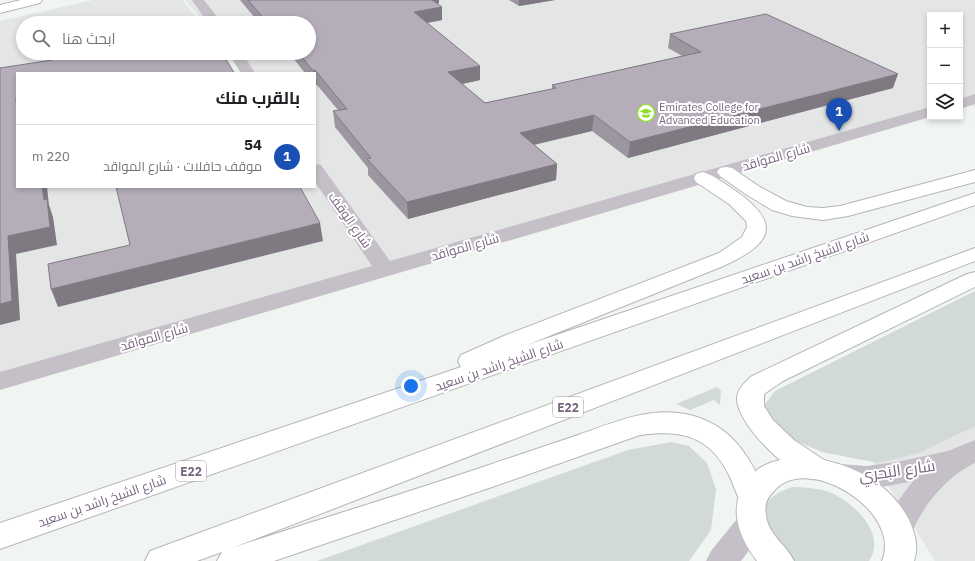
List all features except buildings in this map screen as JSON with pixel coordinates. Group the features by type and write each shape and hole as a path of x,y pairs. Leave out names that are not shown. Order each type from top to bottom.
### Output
{"main road":[{"path":"0,9 36,0"},
{"path":"726,172 774,205 791,211 810,214 841,212 975,176"},
{"path":"382,405 518,340 718,260 747,244 754,236 758,226 756,218 748,208 703,178"},
{"name":"شارع الشيخ راشد بن سعيد","path":"0,536 975,200"},
{"name":"E22","path":"161,561 975,254"},
{"path":"903,548 886,507 866,488 827,471 784,447 762,425 750,404 750,396 760,383 778,373 975,279"},
{"path":"233,561 650,422 677,422 702,430 721,443 736,459 746,477 760,541 778,561"},
{"path":"752,510 760,483 774,473 793,468 827,471"}],"street":[{"path":"198,0 211,16"},
{"path":"240,60 247,72"},
{"path":"963,103 975,99"},
{"name":"شارع المواقد","path":"0,381 927,113"},
{"name":"شارع الوقف","path":"316,170 385,270"},
{"name":"شارع البَحرِي","path":"827,471 866,477 918,469 964,456"},
{"name":"شارع البَحرِي","path":"903,548 905,513 919,493 964,456"},
{"path":"722,561 752,510"}],"shaded area":[{"path":"93,0 183,0 195,16 22,16"},
{"path":"185,0 975,0 975,107 965,102 963,103 963,12 927,12 927,113 0,381 0,21 16,17 16,60 228,60 236,72 16,72 16,188 316,188 316,72 247,72 237,60 316,60 316,16 199,16"},
{"path":"975,291 975,426 919,453 878,463 822,452 780,434 762,408 775,391"},
{"path":"975,355 975,561 935,561 862,444"},
{"path":"717,387 721,391 720,405 714,400 690,410 676,404"},
{"path":"672,442 689,446 707,463 716,489 711,530 689,561 317,561 628,450"},
{"path":"792,487 826,491 846,501 856,509 864,518 874,539 874,550 869,561 789,561 779,554 763,512 768,502 774,496"}],"place":[{"name":"Emirates College for Advanced Education","path":"646,113"},
{"name":"54","path":"839,131"}]}
